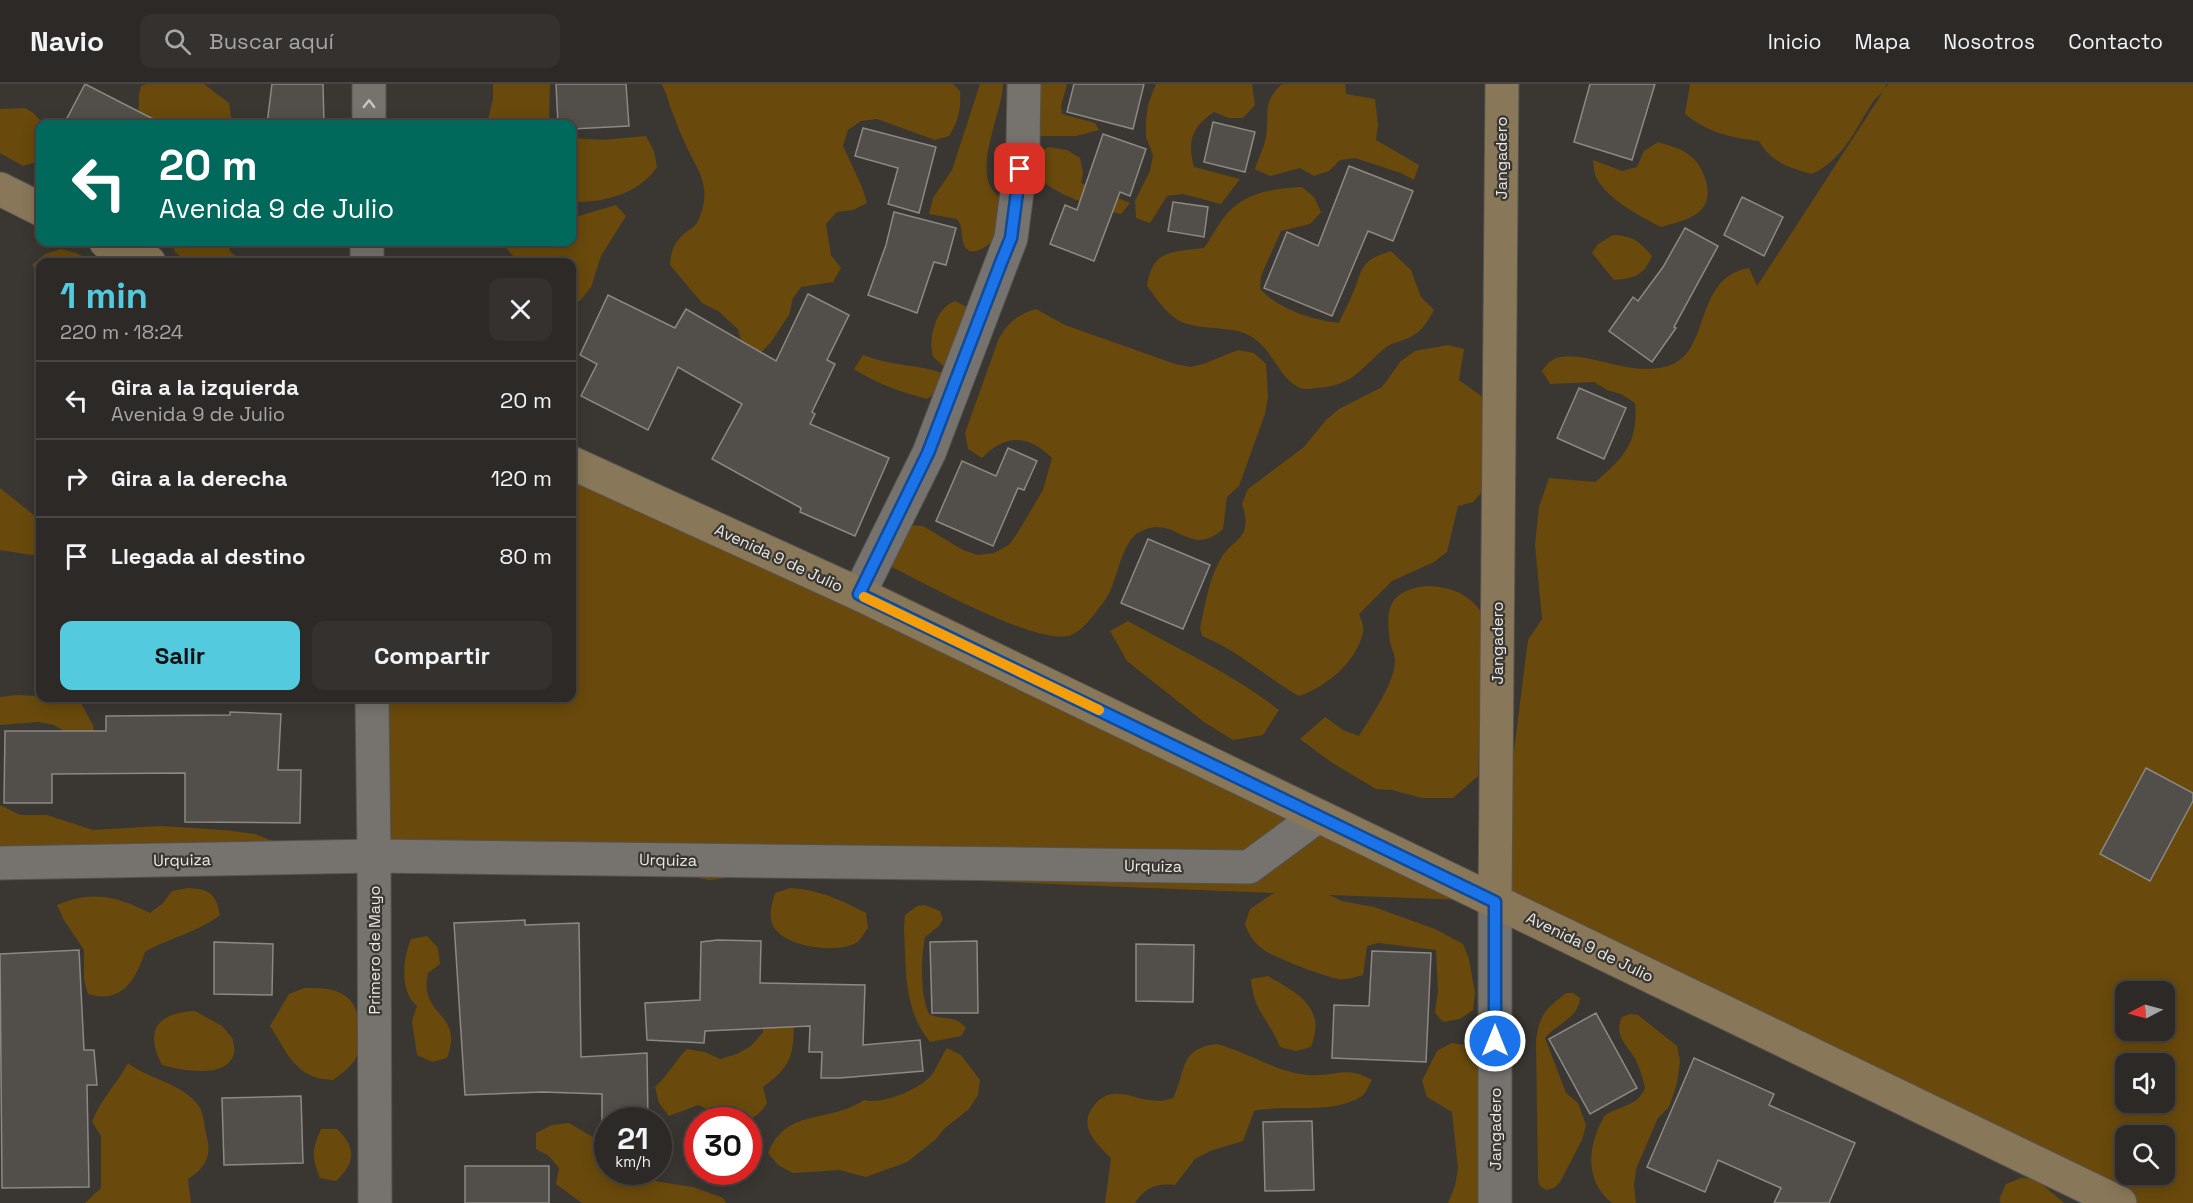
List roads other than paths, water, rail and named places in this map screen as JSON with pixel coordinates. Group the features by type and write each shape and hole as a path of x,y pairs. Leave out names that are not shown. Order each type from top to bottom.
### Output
{"main road":[{"name":"Jangadero","path":"1495,902 1502,84"},
{"path":"0,189 36,207"},
{"path":"115,246 140,258"},
{"name":"Avenida 9 de Julio","path":"576,465 859,594 2120,1203"}],"street":[{"path":"369,84 369,120"},
{"path":"859,594 928,453 1011,238 1023,145 1024,84"},
{"name":"Primero de Mayo","path":"372,702 375,1203"},
{"name":"Urquiza","path":"0,863 374,856 1249,867 1318,816"},
{"name":"Jangadero","path":"1495,902 1495,1203"}]}
